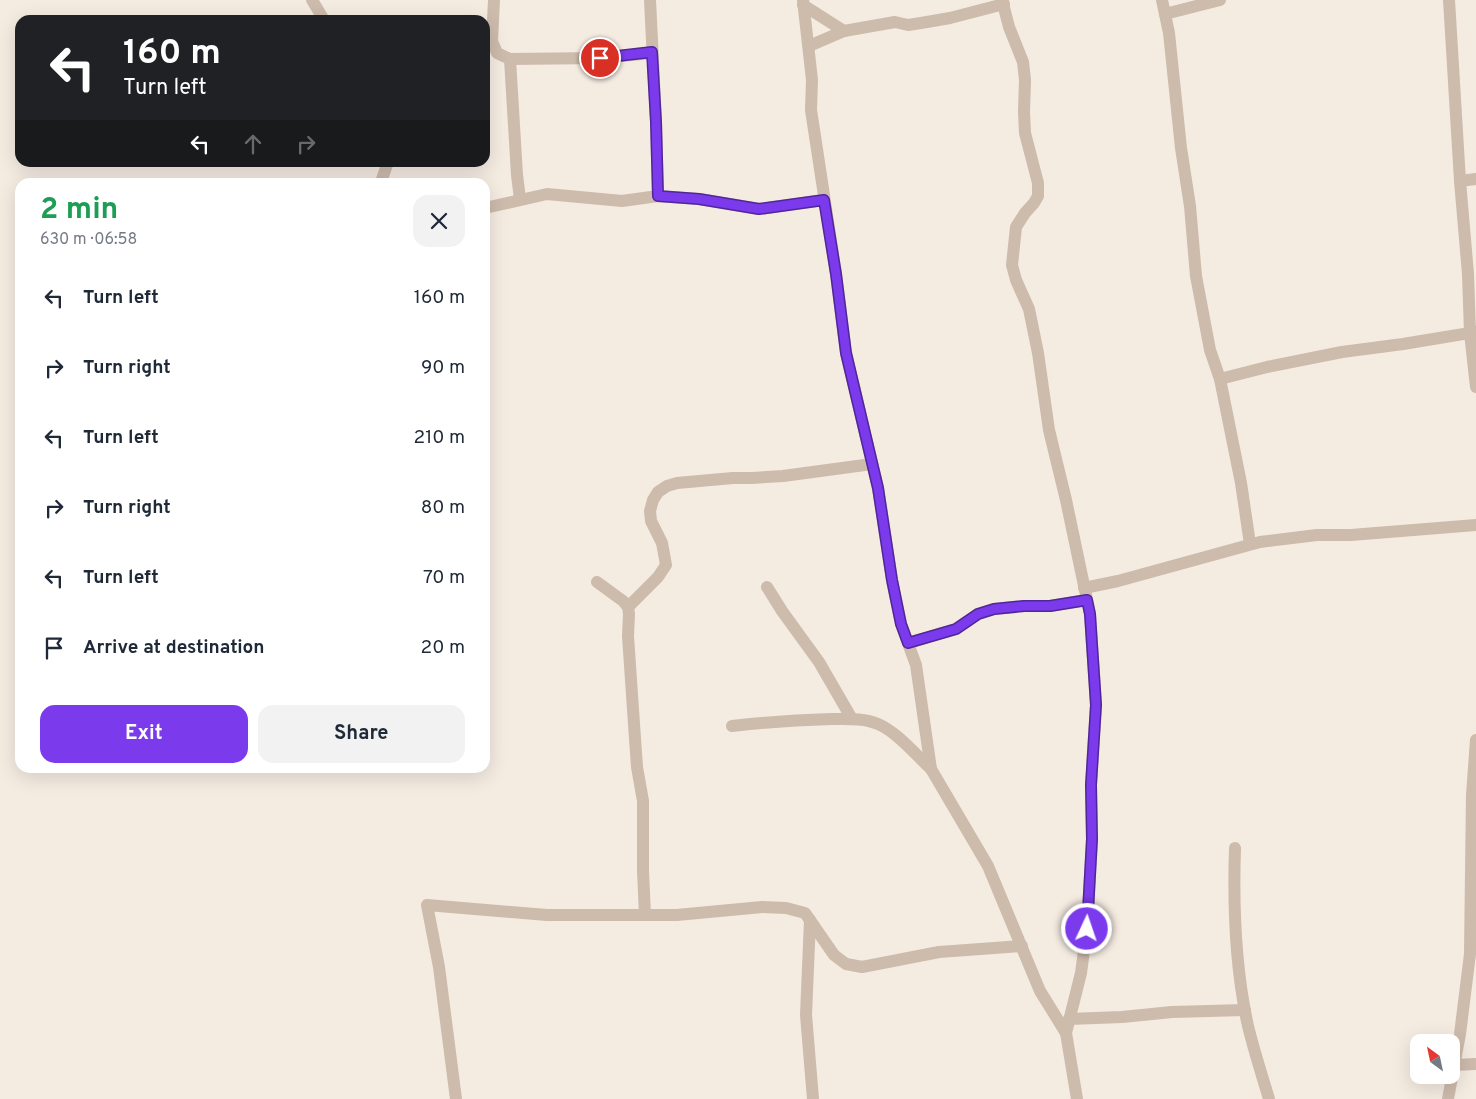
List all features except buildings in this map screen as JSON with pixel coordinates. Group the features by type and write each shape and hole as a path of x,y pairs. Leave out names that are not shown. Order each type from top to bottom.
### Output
{"street":[{"path":"312,0 321,15"},
{"path":"494,0 492,41 497,53 510,59 600,58 652,52"},
{"path":"650,0 658,196"},
{"path":"1162,0 1169,33 1181,148 1190,206 1196,276 1210,350 1220,379 1241,483 1250,544"},
{"path":"1165,14 1220,0"},
{"path":"1448,0 1476,387"},
{"path":"803,2 844,30"},
{"path":"803,2 812,80 811,110 846,353 878,488 892,580 901,624 916,665 931,769"},
{"path":"809,46 844,30 895,22 908,25 950,18 1003,2 1010,28 1023,62 1026,132 1038,184 1038,196 1016,227 1012,265 1028,309 1038,353 1049,430 1090,614 1096,705 1091,785 1092,839 1087,929 1081,973 1066,1033 1077,1099"},
{"path":"510,59 520,200"},
{"path":"1460,181 1476,179"},
{"path":"490,207 547,194 622,201 658,196 699,199 759,209 824,200"},
{"path":"1220,379 1267,367 1342,352 1473,333"},
{"path":"645,915 642,871 643,801 634,724 628,607 658,577 666,565 662,543 651,521 650,511 653,500 658,492 667,486 677,483 783,476 872,464"},
{"path":"908,643 956,629 978,614 994,609 1050,606 1118,582 1250,544 1317,535 1351,535 1476,525"},
{"path":"597,582 628,607"},
{"path":"767,587 782,612 819,662 852,719"},
{"path":"732,726 781,721 852,719 865,720 890,730 931,769 988,866 1040,991 1066,1033"},
{"path":"1460,1034 1470,954 1472,795 1476,740"},
{"path":"1236,848 1234,906 1238,960 1245,1010 1269,1099"},
{"path":"456,1099 439,967 427,905 547,914 645,915 677,915 762,907 786,908 804,913 834,955 846,964 862,967 939,952 1022,946"},
{"path":"810,920 806,1015 813,1099"},
{"path":"1069,1019 1122,1018 1172,1012 1245,1010"},
{"path":"1460,1065 1476,1064"},
{"path":"1448,1099 1451,1084"}],"route":[{"path":"600,58 652,52 658,196 699,199 759,209 824,200 846,353 878,488 892,580 901,624 908,643 956,629 978,614 994,609 1050,606 1087,600 1090,614 1096,705 1091,785 1092,839 1087,929"}]}
